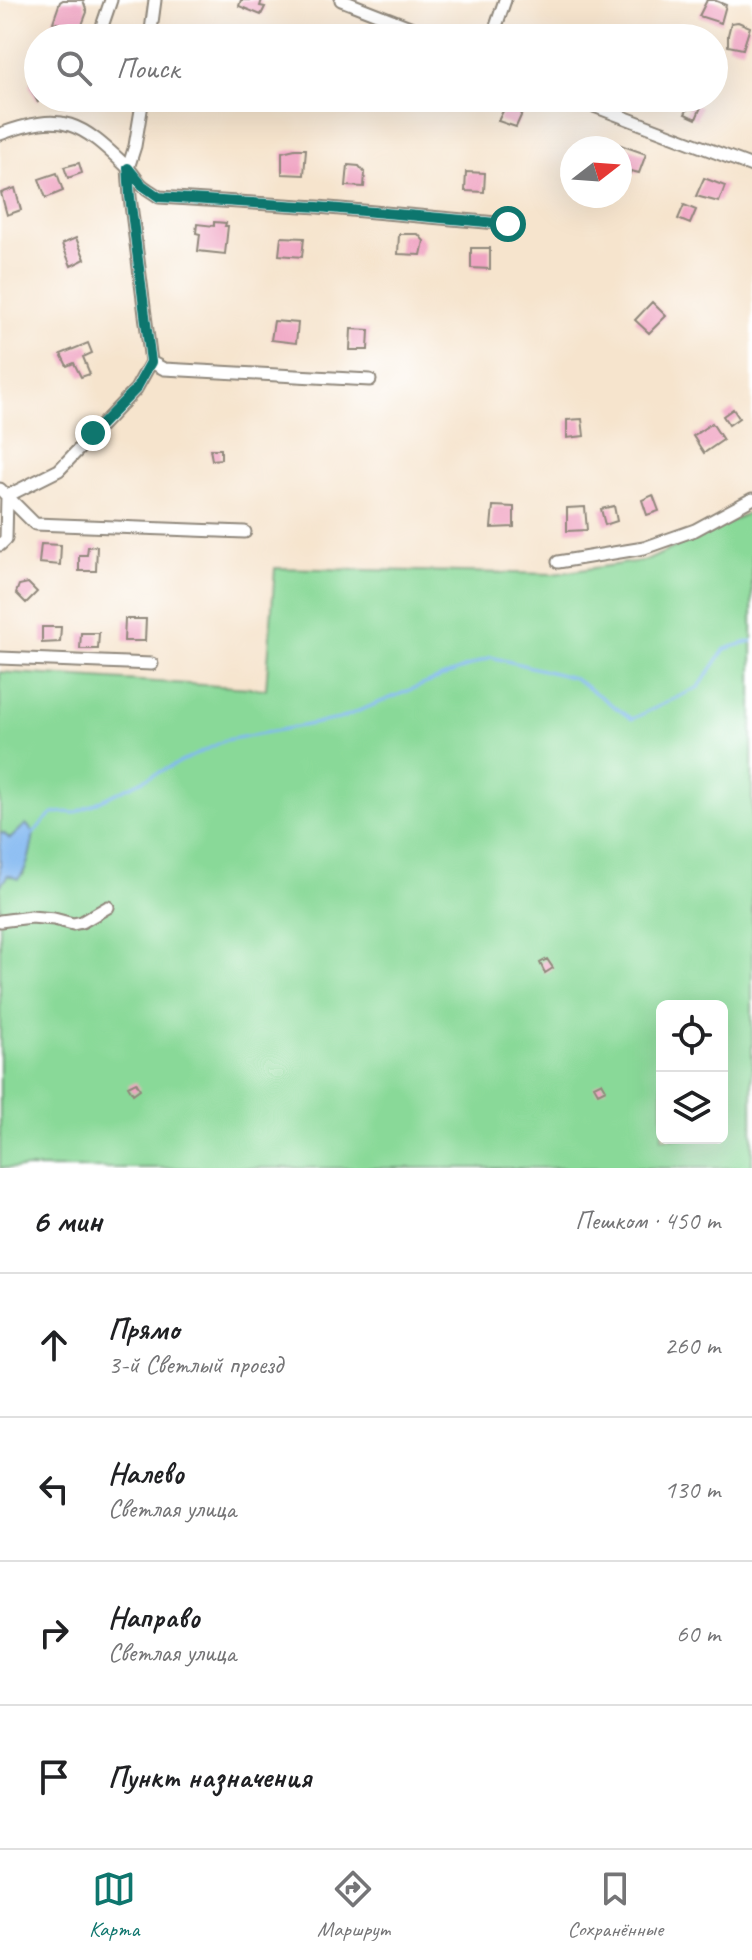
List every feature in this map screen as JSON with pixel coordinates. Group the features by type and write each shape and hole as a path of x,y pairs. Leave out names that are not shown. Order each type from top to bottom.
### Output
{"street":[{"path":"103,24 111,0"},
{"path":"152,24 155,0"},
{"path":"341,0 402,24"},
{"path":"497,24 505,0"},
{"path":"3,492 59,470 136,389 151,362 128,168 141,112"},
{"path":"610,112 752,166"},
{"path":"0,134 23,126 56,122 77,126 159,197 508,224"},
{"path":"151,362 164,369 370,380"},
{"path":"3,492 35,524 245,532"},
{"path":"0,545 6,539 3,492"},
{"path":"558,562 644,548 695,530 752,499"},
{"path":"0,658 152,664"},
{"path":"0,921 31,917 73,924 108,907"}],"green space":[{"path":"752,511 752,1168 0,1168 0,886 8,875 23,875 25,867 10,839 0,834 0,672 266,689 275,568 553,574 648,560"}],"water":[{"path":"26,824 34,833 25,870 18,879 8,875 0,886 0,834 10,839"}],"building":[{"path":"83,0 87,12 82,24 53,22 60,2"},
{"path":"241,0 262,0 260,6 265,7 261,15 239,6"},
{"path":"707,0 726,5 721,23 699,16"},
{"path":"738,22 750,27 743,49 728,46 731,23"},
{"path":"502,112 523,112 516,127 498,121"},
{"path":"686,112 699,112 696,119"},
{"path":"306,149 304,175 282,174 282,152"},
{"path":"632,149 646,154 639,173 632,171"},
{"path":"79,163 82,173 68,178 64,167"},
{"path":"348,165 359,166 365,173 364,187 346,186"},
{"path":"466,172 485,173 484,192 465,191"},
{"path":"57,173 63,191 46,198 39,179"},
{"path":"704,178 725,186 719,202 696,196"},
{"path":"15,188 21,210 7,215 1,193"},
{"path":"684,205 696,210 690,224 678,219"},
{"path":"214,222 228,226 225,254 198,251 200,234 196,233 197,224 214,226"},
{"path":"399,234 418,234 424,241 421,255 398,254"},
{"path":"281,237 304,238 302,257 279,255"},
{"path":"76,238 85,259 71,266 62,244"},
{"path":"471,248 490,248 490,269 471,268"},
{"path":"652,302 666,316 649,333 635,320"},
{"path":"274,321 298,323 296,343 271,340"},
{"path":"351,329 369,330 368,350 350,350"},
{"path":"88,343 92,353 83,357 90,374 81,377 74,363 67,366 61,354"},
{"path":"733,409 739,418 729,425 723,416"},
{"path":"582,419 584,436 567,438 567,420"},
{"path":"712,423 723,440 704,453 693,436"},
{"path":"210,449 221,449 221,459 212,460"},
{"path":"653,495 659,511 647,515 642,500"},
{"path":"493,506 514,507 514,527 491,528"},
{"path":"614,506 617,521 605,525 601,509"},
{"path":"585,507 587,530 567,531 567,508"},
{"path":"41,544 61,545 60,565 39,563"},
{"path":"97,546 96,571 79,571 79,555 87,555 88,547"},
{"path":"28,583 37,592 26,603 16,593 19,585"},
{"path":"125,619 146,619 145,641 124,641"},
{"path":"42,627 61,627 60,642 42,643"},
{"path":"81,633 99,633 98,649 80,649"},
{"path":"547,959 553,968 545,973 540,963"},
{"path":"136,1082 140,1089 133,1094 128,1086"},
{"path":"602,1082 606,1089 598,1093 594,1086"}],"waterway":[{"path":"33,834 50,816 60,812 75,813 226,740 339,719 491,657 574,678 632,719 699,687 725,649 752,641"}],"route":[{"path":"93,433 136,389 151,362 128,168 142,185 159,197 508,224"}]}
